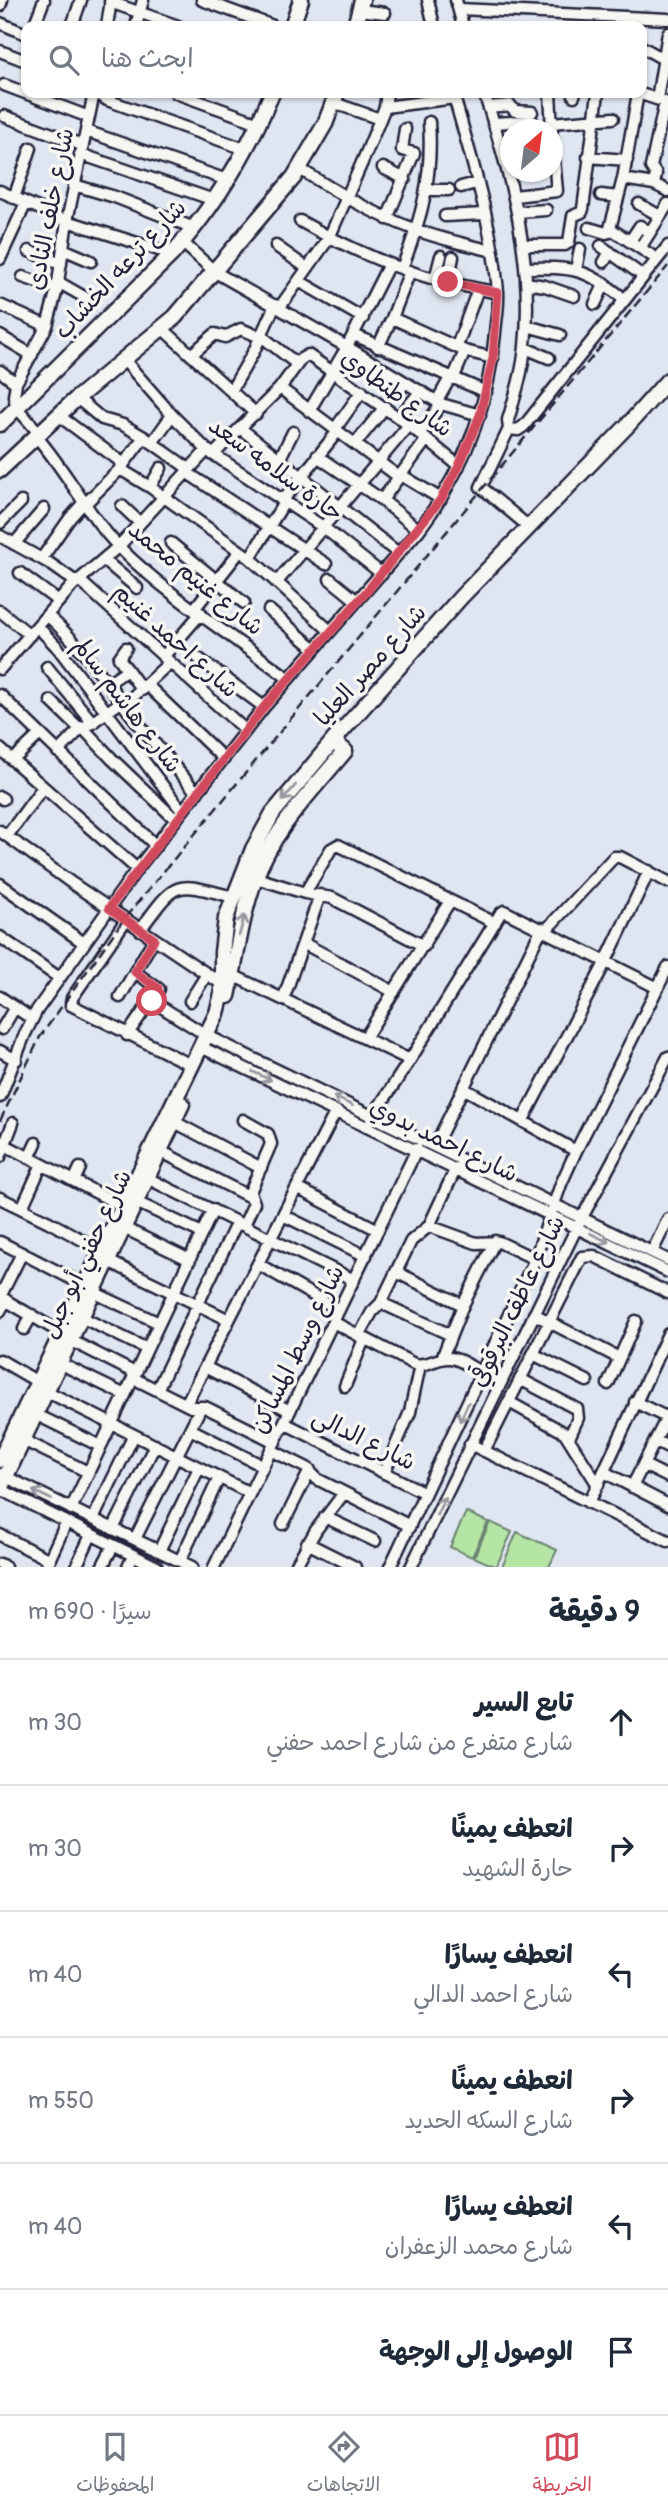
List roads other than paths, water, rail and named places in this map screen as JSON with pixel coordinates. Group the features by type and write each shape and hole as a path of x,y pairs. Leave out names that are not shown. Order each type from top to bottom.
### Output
{"street":[{"path":"0,6 2,0"},
{"path":"36,21 44,0"},
{"path":"74,21 80,0"},
{"path":"138,21 143,0"},
{"path":"202,0 259,21"},
{"path":"294,21 301,0"},
{"path":"428,0 433,21"},
{"path":"108,21 111,1 164,21"},
{"path":"360,5 385,13"},
{"path":"457,5 545,14 668,19"},
{"path":"544,21 545,14"},
{"path":"0,23 21,32"},
{"path":"654,184 657,175 651,167 663,101 668,33"},
{"path":"647,50 664,60"},
{"path":"0,51 21,59"},
{"path":"4,85 21,91"},
{"path":"39,98 89,117"},
{"name":"شارع خلف النادى","path":"16,383 47,326 94,98"},
{"path":"104,98 245,149"},
{"path":"190,98 259,123"},
{"name":"شارع ترعه الخشاب","path":"0,424 10,410 172,254 194,228 228,180 270,98"},
{"path":"0,470 77,398 163,329 215,272 300,169 335,98 380,119"},
{"path":"230,391 277,306 299,281 328,238 385,107 386,98"},
{"path":"385,107 437,98"},
{"path":"0,1097 2,1085 16,1060 32,1019 58,977 137,869 264,707 419,530 441,499 459,466 480,415 486,392 493,358 498,293 484,214 455,98"},
{"path":"486,98 518,212 525,268 527,326 509,429 481,489 529,527"},
{"path":"550,98 551,119"},
{"path":"523,245 567,245 573,216 583,209 597,98"},
{"path":"608,232 623,179 637,98"},
{"path":"489,107 510,105 514,111 532,117 493,123"},
{"path":"4,116 81,150 214,200"},
{"path":"563,124 594,118 613,118"},
{"path":"378,347 392,318 427,190 431,153 429,122"},
{"path":"387,219 414,152 402,148 405,129"},
{"path":"86,131 228,180"},
{"path":"14,198 32,148"},
{"path":"588,157 627,160"},
{"path":"383,167 405,178"},
{"path":"300,169 346,198 387,219 492,251"},
{"path":"623,179 654,184 668,191"},
{"path":"515,196 557,191 556,182"},
{"path":"461,187 476,183"},
{"path":"74,185 115,197 194,228"},
{"path":"427,190 449,190"},
{"path":"0,191 67,221 172,254"},
{"path":"601,195 618,197"},
{"path":"0,259 26,203"},
{"path":"639,204 660,216"},
{"path":"639,248 668,204"},
{"path":"518,212 547,210"},
{"path":"445,216 484,214"},
{"path":"300,221 328,238 390,264 435,279 498,293"},
{"path":"630,241 640,226 649,232"},
{"path":"589,228 608,232 614,230 657,259"},
{"path":"182,242 215,272 347,346 439,402 480,415"},
{"path":"276,246 307,268"},
{"path":"509,429 518,430 524,426 668,246"},
{"path":"63,249 91,261"},
{"path":"576,270 580,249"},
{"path":"604,262 606,249 643,276"},
{"path":"29,251 61,264"},
{"path":"435,279 441,256"},
{"path":"448,282 453,257"},
{"path":"309,411 354,335 390,264"},
{"path":"525,268 576,270 605,283 624,299"},
{"path":"23,277 57,286 86,298"},
{"path":"299,281 363,318"},
{"path":"526,283 574,296"},
{"path":"595,304 605,283"},
{"path":"382,500 400,476 452,379 478,289"},
{"path":"0,305 47,326"},
{"path":"392,318 461,349 493,358"},
{"path":"527,326 560,335"},
{"path":"2,662 78,581 119,546 188,471 256,414 297,364 260,336 242,328 225,337 215,334 196,362"},
{"path":"163,329 256,414"},
{"path":"354,335 486,392"},
{"path":"0,336 32,355"},
{"path":"525,348 550,358"},
{"path":"196,362 210,355"},
{"name":"شارع طنطاوي","path":"297,364 308,355 399,417 459,466"},
{"name":"حارة سلامه سعد","path":"125,361 172,415 210,452 323,527 382,574"},
{"path":"0,371 16,383 10,410"},
{"name":"شارع مصر العليا","path":"226,977 241,926 253,849 273,813 461,597 628,425 668,380"},
{"path":"397,394 405,382"},
{"path":"280,388 377,461 441,499"},
{"path":"250,558 284,500 337,430 362,391"},
{"path":"399,417 421,391"},
{"path":"77,398 102,419 123,425 148,440 188,471 326,564"},
{"path":"355,444 385,407"},
{"name":"شارع غنيم محمد","path":"10,410 38,434 119,546 198,611 288,678"},
{"path":"58,415 150,487 250,558 330,631"},
{"path":"42,558 70,518 172,415"},
{"path":"277,582 409,425"},
{"path":"240,428 398,553"},
{"path":"279,460 293,432"},
{"path":"317,456 382,500 419,530"},
{"path":"150,487 160,468"},
{"path":"0,523 21,502"},
{"path":"122,506 141,523"},
{"path":"14,544 44,509"},
{"name":"شارع احمد غنيم","path":"0,536 78,581 246,730"},
{"path":"171,542 244,603"},
{"path":"58,752 81,728 93,723 144,688 240,551"},
{"path":"104,560 137,588"},
{"path":"20,573 58,601"},
{"path":"330,579 357,601"},
{"path":"269,610 314,648"},
{"path":"0,611 30,635"},
{"path":"47,615 65,631 197,793"},
{"name":"شارع هاشم سالم","path":"37,626 58,648 107,713 179,816"},
{"path":"126,648 119,655 127,670 225,759"},
{"path":"198,658 264,707"},
{"path":"47,667 93,723"},
{"path":"108,683 127,670"},
{"path":"0,695 156,846"},
{"path":"51,701 112,759 179,816"},
{"path":"13,760 40,734"},
{"name":"شارع مصر العليا","path":"207,1043 224,1012 224,934 233,897 285,824 345,751 333,741"},
{"path":"0,749 137,869"},
{"path":"43,787 3,834 207,974 226,977 284,998 411,1060"},
{"path":"305,893 331,849 338,845 495,923"},
{"path":"435,1146 544,929 614,857 620,857 668,882"},
{"path":"523,1120 649,872"},
{"path":"249,876 346,904 424,946"},
{"path":"0,884 84,943"},
{"path":"140,930 173,890 186,886 233,897"},
{"path":"284,998 320,895"},
{"path":"365,1038 450,901"},
{"path":"367,1125 411,1060 502,912 507,911 544,929 658,988"},
{"path":"126,920 70,1002 74,1008 191,1065"},
{"path":"0,937 58,977"},
{"path":"120,997 154,939"},
{"path":"303,943 394,992"},
{"name":"شارع عاطف البرقوقي","path":"390,1567 535,1259 576,1151 668,967"},
{"path":"127,1035 152,1001 158,988 135,972"},
{"path":"190,1001 207,974"},
{"path":"0,997 32,1019"},
{"path":"152,1001 207,1043"},
{"path":"2,1029 15,1007"},
{"name":"شارع حفني أبو جبل","path":"102,1256 124,1228 129,1204 147,1178 160,1151 191,1065 207,1043"},
{"name":"شارع حفني أبو جبل","path":"1,1482 35,1414 42,1386 102,1256 207,1043"},
{"name":"شارع احمد بدوي","path":"207,1043 336,1111 551,1215 579,1222 668,1260"},
{"name":"شارع احمد بدوي","path":"207,1043 373,1116 554,1204 579,1222 668,1272"},
{"path":"0,1051 16,1060"},
{"name":"شارع عاطف البرقوقي","path":"411,1567 579,1222 668,1057"},
{"path":"463,1088 576,1151"},
{"path":"186,1404 336,1111"},
{"path":"157,1390 240,1224 253,1207 250,1192 270,1149 271,1139 264,1131 243,1119"},
{"path":"169,1120 261,1168"},
{"path":"0,1157 13,1123"},
{"path":"29,1158 36,1143"},
{"path":"5,1145 74,1181 202,1233"},
{"name":"شارع وسط المساكن","path":"214,1567 418,1149"},
{"path":"160,1151 252,1198"},
{"path":"22,1208 42,1164"},
{"path":"74,1181 80,1168"},
{"path":"345,1386 372,1312 381,1303 411,1241 429,1226 456,1168"},
{"path":"147,1178 354,1279"},
{"path":"297,1188 378,1230"},
{"path":"0,1198 22,1208 102,1256 229,1320"},
{"path":"71,1509 213,1210"},
{"path":"283,1215 366,1255"},
{"path":"652,1252 668,1219"},
{"path":"429,1226 476,1243 495,1241 535,1259"},
{"path":"124,1228 190,1259"},
{"path":"442,1358 495,1241"},
{"path":"0,1242 159,1323"},
{"path":"0,1311 2,1298 22,1253"},
{"path":"484,1451 579,1262 588,1255 594,1256 668,1293"},
{"path":"258,1264 339,1310"},
{"path":"397,1272 464,1305"},
{"name":"شارع حفني أبو جبل","path":"0,1460 4,1443 59,1363 65,1337 81,1317 89,1288"},
{"path":"2,1298 157,1390 186,1404 201,1407 273,1446 310,1470 317,1479 410,1526"},
{"path":"381,1303 451,1335"},
{"path":"534,1314 619,1357"},
{"path":"24,1329 32,1315"},
{"path":"81,1317 146,1349"},
{"path":"607,1384 636,1321"},
{"path":"333,1322 407,1362 420,1365 442,1358 452,1358 482,1373"},
{"path":"589,1503 668,1334"},
{"path":"533,1354 587,1381"},
{"path":"0,1360 111,1423 250,1493"},
{"path":"59,1363 125,1395"},
{"path":"384,1473 410,1412 420,1365"},
{"path":"205,1367 290,1411"},
{"path":"520,1379 578,1409 578,1418 569,1438"},
{"path":"509,1402 560,1429 569,1438 598,1485"},
{"path":"632,1487 668,1417 635,1402"},
{"path":"135,1539 201,1407"},
{"path":"35,1414 100,1446"},
{"name":"شارع الدالى","path":"284,1423 425,1493"},
{"path":"190,1429 263,1466"},
{"path":"93,1519 134,1435"},
{"path":"23,1440 88,1472"},
{"path":"656,1441 668,1447"},
{"path":"470,1444 668,1541"},
{"path":"113,1529 155,1445"},
{"path":"644,1465 668,1476"},
{"path":"159,1551 199,1468"},
{"path":"283,1524 310,1470"},
{"path":"604,1472 668,1505"},
{"path":"180,1561 219,1478"},
{"path":"1,1482 71,1509 192,1567"},
{"path":"1,1482 66,1523 157,1567"},
{"path":"295,1567 307,1543 344,1493"},
{"path":"325,1517 375,1541"},
{"path":"0,1535 48,1563 66,1523"},
{"path":"76,1567 91,1535"},
{"path":"307,1543 355,1567"},
{"path":"102,1567 113,1546"},
{"path":"128,1567 133,1556"},
{"path":"0,1564 5,1567"}],"railway":[{"path":"0,1121 40,1037 124,919 668,266"}]}
